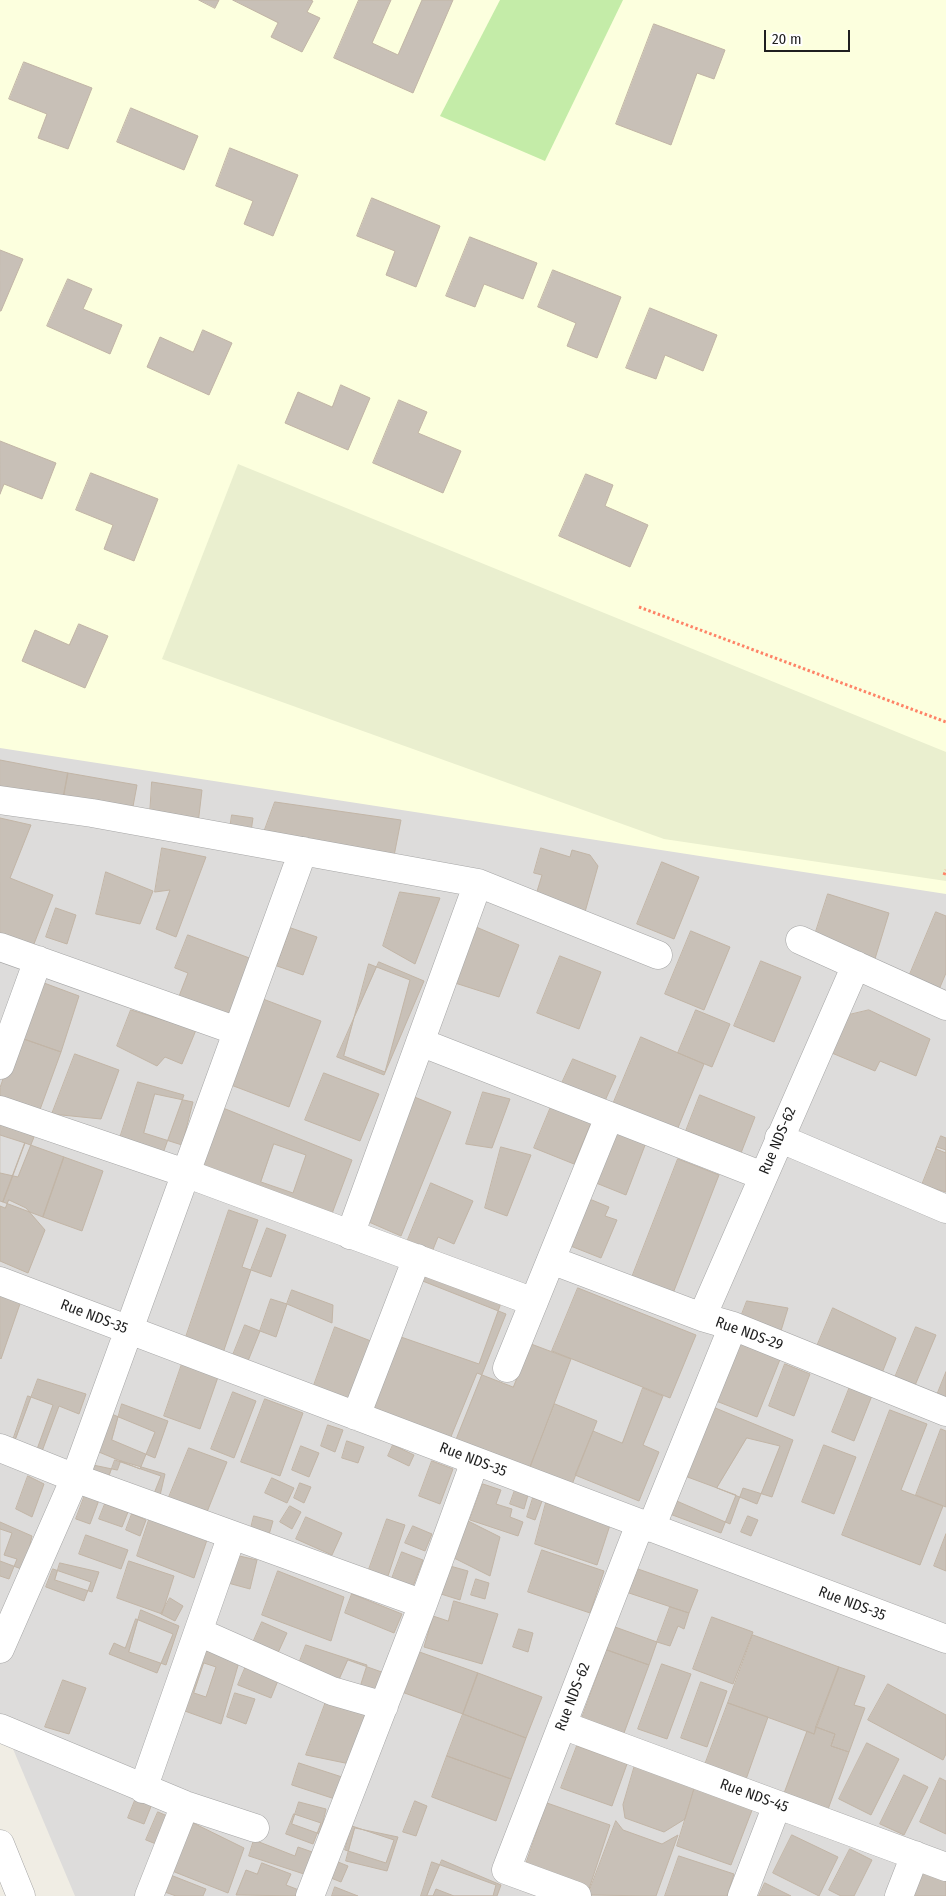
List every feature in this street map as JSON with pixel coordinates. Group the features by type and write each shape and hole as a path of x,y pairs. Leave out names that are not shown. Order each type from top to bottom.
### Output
{"street":[{"path":"0,800 92,813 478,883 658,956"},
{"path":"0,1649 74,1478 303,851"},
{"path":"350,1234 478,883"},
{"path":"800,940 946,1006"},
{"path":"0,947 237,1031"},
{"path":"0,1065 38,960"},
{"name":"Rue NDS-62","path":"702,1317 856,965"},
{"path":"420,1042 763,1176"},
{"path":"0,1110 185,1172 534,1302"},
{"path":"507,1368 609,1117"},
{"path":"779,1138 946,1209"},
{"path":"356,1416 417,1258"},
{"name":"Rue NDS-29","path":"551,1260 702,1317 733,1326 946,1412"},
{"name":"Rue NDS-35","path":"0,1281 946,1640"},
{"name":"Rue NDS-62","path":"510,1880 562,1725 733,1326"},
{"path":"0,1448 74,1478 423,1604"},
{"path":"310,1896 423,1604 475,1461"},
{"path":"143,1789 232,1535"},
{"path":"199,1632 332,1691 384,1706"},
{"name":"Rue NDS-45","path":"562,1725 946,1867"},
{"path":"0,1728 143,1789 255,1828"},
{"path":"149,1896 185,1805"},
{"path":"742,1896 777,1805"},
{"path":"0,1844 21,1896"},
{"path":"899,1896 915,1856"},
{"path":"510,1880 577,1896"}],"path":[{"path":"639,607 946,722"},
{"path":"944,875 946,870"}],"shaded area":[{"path":"0,0 946,0 946,1896 75,1896 0,1718"},
{"path":"0,0 946,0 946,894 0,748"},
{"path":"238,464 946,752 946,881 664,839 162,659"}],"green space":[{"path":"500,0 623,0 545,161 440,116"}],"building":[{"path":"199,0 219,0 215,8"},
{"path":"233,0 310,0 313,1 307,12 320,18 302,52 271,37 278,23"},
{"path":"359,0 391,0 372,43 398,55 422,0 453,0 413,93 334,58"},
{"path":"654,24 725,50 714,79 697,73 671,145 616,124"},
{"path":"24,62 92,88 68,149 38,138 47,114 9,99"},
{"path":"131,108 198,136 184,170 117,142"},
{"path":"230,148 298,175 273,236 244,224 253,201 216,186"},
{"path":"372,198 440,226 416,287 386,275 395,251 357,236"},
{"path":"470,237 537,263 523,299 484,284 475,307 446,296"},
{"path":"0,250 23,259 1,311 0,311"},
{"path":"553,270 621,297 597,358 567,346 576,323 538,307"},
{"path":"68,279 92,289 83,309 122,325 110,354 47,326"},
{"path":"650,308 717,335 703,371 665,355 656,379 626,368"},
{"path":"203,330 232,343 209,395 147,367 160,337 193,352"},
{"path":"341,385 370,398 348,450 285,423 298,392 332,407"},
{"path":"399,400 427,412 418,433 461,451 443,493 373,463"},
{"path":"0,441 56,463 42,499 4,484 0,494"},
{"path":"91,473 158,499 134,561 104,549 113,525 76,510"},
{"path":"586,474 613,485 605,506 648,525 630,567 559,536"},
{"path":"79,624 108,636 85,688 22,661 35,630 69,645"},
{"path":"0,760 68,773 62,805 0,794"},
{"path":"68,773 137,785 131,817 62,805"},
{"path":"152,782 202,790 198,824 150,815"},
{"path":"275,802 401,820 393,861 263,835"},
{"path":"232,815 253,818 250,838 229,835"},
{"path":"0,818 31,825 10,878 53,895 32,949 0,937"},
{"path":"162,848 206,857 176,937 156,929 170,890 155,892"},
{"path":"541,848 570,857 572,850 590,855 598,866 585,912 535,898 542,875 534,873"},
{"path":"662,862 699,877 674,939 637,924"},
{"path":"106,872 153,891 140,924 96,914"},
{"path":"400,892 440,898 415,964 383,946"},
{"path":"828,894 889,913 874,962 812,944"},
{"path":"56,908 76,915 67,944 46,937"},
{"path":"936,912 946,916 946,973 938,992 908,979"},
{"path":"476,927 519,945 499,997 455,983"},
{"path":"291,928 317,937 303,975 277,966"},
{"path":"691,931 730,947 704,1010 665,994"},
{"path":"188,935 252,959 227,1023 176,1004 188,973 175,968"},
{"path":"560,956 601,972 579,1029 537,1013"},
{"path":"761,961 801,977 774,1042 734,1026"},
{"path":"379,962 424,981 384,1075 337,1057"},
{"path":"369,964 410,980 385,1072 344,1056"},
{"path":"36,980 79,996 61,1052 18,1037"},
{"path":"263,999 321,1021 289,1107 231,1085"},
{"path":"131,1010 196,1030 182,1064 165,1057 157,1066 117,1046"},
{"path":"696,1010 730,1024 712,1067 678,1053"},
{"path":"869,1010 930,1039 916,1076 880,1061 875,1071 827,1051 840,1017"},
{"path":"18,1037 61,1052 38,1115 0,1102 0,1088"},
{"path":"641,1037 704,1064 675,1135 611,1109"},
{"path":"75,1054 119,1070 101,1119 52,1114"},
{"path":"573,1059 616,1076 600,1112 557,1094"},
{"path":"324,1073 379,1094 360,1141 305,1120"},
{"path":"138,1082 184,1095 162,1156 119,1141"},
{"path":"483,1092 510,1099 492,1148 466,1144"},
{"path":"155,1094 193,1102 182,1145 144,1133"},
{"path":"700,1095 755,1117 741,1153 686,1131"},
{"path":"412,1096 451,1112 401,1236 362,1219"},
{"path":"555,1097 595,1113 574,1164 534,1148"},
{"path":"223,1108 352,1160 330,1219 199,1168"},
{"path":"0,1121 34,1137 18,1177 0,1173"},
{"path":"611,1126 647,1140 626,1195 591,1181"},
{"path":"0,1135 25,1143 3,1202 0,1201"},
{"path":"941,1136 946,1138 946,1153 936,1149"},
{"path":"25,1143 64,1157 43,1217 3,1202"},
{"path":"274,1144 306,1155 293,1193 261,1182"},
{"path":"501,1147 531,1155 507,1216 485,1208"},
{"path":"937,1147 946,1150 946,1192 922,1185"},
{"path":"64,1157 103,1171 82,1231 43,1217"},
{"path":"678,1159 719,1175 670,1301 629,1285"},
{"path":"431,1183 473,1201 454,1244 438,1237 430,1257 405,1247"},
{"path":"587,1198 609,1207 605,1216 617,1220 601,1258 568,1245"},
{"path":"9,1200 26,1208 45,1230 28,1273 0,1261 0,1206 5,1208"},
{"path":"229,1210 258,1220 242,1267 251,1270 223,1353 185,1340"},
{"path":"267,1228 286,1235 271,1277 251,1270"},
{"path":"419,1274 501,1303 479,1364 398,1336"},
{"path":"415,1278 506,1314 455,1442 364,1405"},
{"path":"578,1288 696,1335 670,1398 552,1351"},
{"path":"0,1289 22,1298 1,1359 0,1358"},
{"path":"292,1290 333,1305 332,1323 287,1304"},
{"path":"271,1299 287,1304 276,1337 260,1331"},
{"path":"747,1301 788,1308 780,1334 739,1322"},
{"path":"833,1308 896,1338 880,1378 815,1351"},
{"path":"245,1325 260,1331 248,1361 233,1355"},
{"path":"335,1327 376,1343 353,1403 313,1388"},
{"path":"916,1327 936,1335 911,1395 891,1387"},
{"path":"736,1334 783,1352 757,1417 711,1399"},
{"path":"531,1344 571,1359 529,1470 450,1439 477,1373 513,1387"},
{"path":"182,1364 218,1377 200,1429 164,1416"},
{"path":"785,1364 810,1374 794,1416 769,1406"},
{"path":"946,1372 946,1411 933,1405"},
{"path":"38,1379 86,1394 79,1414 59,1406 41,1454 14,1444"},
{"path":"851,1384 873,1393 854,1441 832,1432"},
{"path":"643,1388 663,1396 643,1445 659,1452 639,1501 575,1475 593,1431 622,1443"},
{"path":"233,1392 256,1401 234,1458 211,1449"},
{"path":"28,1396 53,1405 36,1452 12,1443"},
{"path":"265,1399 303,1413 280,1476 241,1462"},
{"path":"122,1404 168,1421 155,1458 112,1440"},
{"path":"555,1404 597,1421 571,1487 529,1470"},
{"path":"708,1405 793,1440 772,1497 743,1488 730,1524 672,1499"},
{"path":"890,1410 927,1424 901,1490 943,1506 920,1565 842,1535"},
{"path":"109,1413 155,1432 140,1469 94,1450"},
{"path":"328,1425 343,1430 335,1452 321,1446"},
{"path":"941,1429 946,1431 946,1507 916,1495"},
{"path":"747,1438 780,1446 757,1504 717,1488"},
{"path":"347,1441 364,1447 358,1463 342,1458"},
{"path":"393,1445 414,1455 409,1466 388,1456"},
{"path":"824,1445 856,1457 834,1514 802,1502"},
{"path":"301,1446 319,1453 309,1477 292,1470"},
{"path":"189,1448 227,1462 203,1522 165,1507"},
{"path":"115,1460 161,1476 151,1501 106,1485"},
{"path":"121,1461 165,1474 158,1504 89,1480 93,1465 117,1470"},
{"path":"432,1461 453,1469 440,1504 419,1496"},
{"path":"674,1472 736,1495 721,1533 659,1510"},
{"path":"28,1476 44,1484 32,1517 16,1509"},
{"path":"272,1478 294,1488 287,1503 265,1493"},
{"path":"300,1483 311,1487 304,1503 294,1498"},
{"path":"483,1484 501,1490 496,1504 512,1509 510,1517 523,1522 518,1536 470,1520"},
{"path":"515,1490 528,1495 524,1509 510,1504"},
{"path":"85,1495 99,1500 90,1524 76,1519"},
{"path":"533,1498 542,1501 535,1520 527,1517"},
{"path":"546,1503 611,1522 597,1565 535,1544"},
{"path":"105,1504 128,1512 122,1527 99,1519"},
{"path":"290,1506 301,1512 292,1529 280,1522"},
{"path":"152,1511 208,1537 194,1578 137,1556"},
{"path":"132,1514 146,1520 140,1536 126,1530"},
{"path":"254,1516 273,1521 268,1538 250,1532"},
{"path":"748,1516 758,1520 751,1536 741,1532"},
{"path":"306,1517 342,1533 332,1555 296,1539"},
{"path":"387,1519 405,1525 386,1582 367,1575"},
{"path":"468,1521 500,1537 490,1576 452,1557"},
{"path":"0,1522 32,1536 24,1570 0,1561"},
{"path":"413,1526 432,1534 425,1551 405,1543"},
{"path":"0,1529 12,1533 4,1555 17,1559 9,1579 0,1576"},
{"path":"946,1534 946,1571 934,1566"},
{"path":"86,1535 128,1550 121,1569 79,1554"},
{"path":"542,1550 604,1571 590,1613 528,1592"},
{"path":"402,1552 423,1560 412,1589 391,1581"},
{"path":"235,1555 257,1560 250,1589 228,1583"},
{"path":"129,1561 174,1576 162,1614 117,1598"},
{"path":"60,1563 99,1572 92,1592 55,1580"},
{"path":"450,1566 468,1571 460,1600 441,1594"},
{"path":"53,1569 91,1582 84,1601 46,1587"},
{"path":"638,1569 698,1590 689,1613 629,1593"},
{"path":"278,1571 344,1597 331,1641 262,1615"},
{"path":"476,1579 489,1583 485,1599 471,1595"},
{"path":"352,1594 402,1614 394,1633 345,1613"},
{"path":"170,1598 183,1606 175,1621 161,1614"},
{"path":"454,1601 498,1614 482,1664 424,1647 433,1616 448,1621"},
{"path":"670,1607 689,1613 684,1629 678,1626 670,1646 657,1642"},
{"path":"141,1610 179,1626 166,1665 129,1652"},
{"path":"712,1617 753,1632 733,1684 693,1669"},
{"path":"136,1619 173,1634 157,1673 109,1654 114,1643 125,1648"},
{"path":"262,1622 287,1633 277,1655 252,1645"},
{"path":"615,1627 657,1642 649,1665 607,1650"},
{"path":"519,1629 533,1633 528,1652 513,1647"},
{"path":"753,1635 839,1667 814,1734 728,1703"},
{"path":"306,1645 367,1665 359,1690 297,1669"},
{"path":"202,1649 239,1662 221,1724 182,1710"},
{"path":"414,1650 478,1673 463,1714 399,1691"},
{"path":"607,1650 649,1665 624,1733 582,1718"},
{"path":"348,1660 390,1675 383,1701 336,1687"},
{"path":"204,1663 216,1667 206,1697 194,1693"},
{"path":"662,1664 691,1674 667,1739 638,1729"},
{"path":"246,1666 279,1678 271,1698 238,1685"},
{"path":"839,1667 865,1676 854,1705 865,1708 849,1752 831,1746 835,1734 816,1727"},
{"path":"478,1673 542,1697 526,1738 463,1714"},
{"path":"63,1680 86,1688 69,1734 45,1727"},
{"path":"701,1682 727,1691 707,1747 681,1738"},
{"path":"888,1684 946,1715 946,1754 943,1760 868,1720"},
{"path":"235,1693 255,1699 246,1724 227,1717"},
{"path":"327,1699 370,1712 350,1764 306,1755"},
{"path":"728,1703 768,1717 744,1785 703,1770"},
{"path":"463,1714 526,1738 511,1779 447,1756"},
{"path":"816,1727 835,1734 831,1746 849,1752 827,1812 783,1796 807,1731 814,1734"},
{"path":"867,1743 899,1759 871,1815 839,1799"},
{"path":"577,1746 627,1764 612,1806 561,1788"},
{"path":"447,1756 511,1779 496,1821 432,1797"},
{"path":"637,1758 697,1778 685,1819 664,1832 625,1818 623,1805"},
{"path":"299,1763 342,1777 335,1799 292,1785"},
{"path":"904,1775 928,1787 904,1835 880,1824"},
{"path":"940,1778 946,1781 946,1834 920,1822"},
{"path":"696,1784 754,1805 731,1865 677,1846"},
{"path":"136,1798 152,1804 144,1824 128,1818"},
{"path":"415,1801 427,1806 416,1836 403,1832"},
{"path":"299,1802 326,1809 320,1834 292,1824"},
{"path":"547,1803 610,1825 589,1889 525,1867"},
{"path":"158,1812 172,1818 161,1846 146,1840"},
{"path":"294,1814 321,1823 313,1844 286,1834"},
{"path":"183,1818 244,1848 228,1893 167,1869"},
{"path":"616,1821 623,1830 662,1844 678,1835 656,1896 588,1895"},
{"path":"352,1826 394,1840 386,1863 345,1850"},
{"path":"355,1828 398,1837 387,1871 346,1861"},
{"path":"792,1835 838,1857 819,1896 773,1873"},
{"path":"254,1840 295,1856 298,1847 318,1854 310,1876 249,1856"},
{"path":"850,1849 872,1860 854,1896 841,1896 829,1890"},
{"path":"679,1856 734,1874 727,1896 665,1896"},
{"path":"333,1860 348,1866 341,1882 326,1876"},
{"path":"442,1860 501,1885 497,1896 427,1896"},
{"path":"432,1862 496,1885 493,1896 454,1896 436,1889 433,1896 421,1896"},
{"path":"262,1863 291,1874 286,1885 304,1892 303,1896 236,1895 246,1870 257,1874"},
{"path":"924,1870 946,1878 946,1896 914,1896"},
{"path":"168,1874 206,1889 203,1896 176,1896 162,1891"},
{"path":"765,1883 791,1896 759,1896"},
{"path":"335,1887 358,1896 332,1896"}]}
